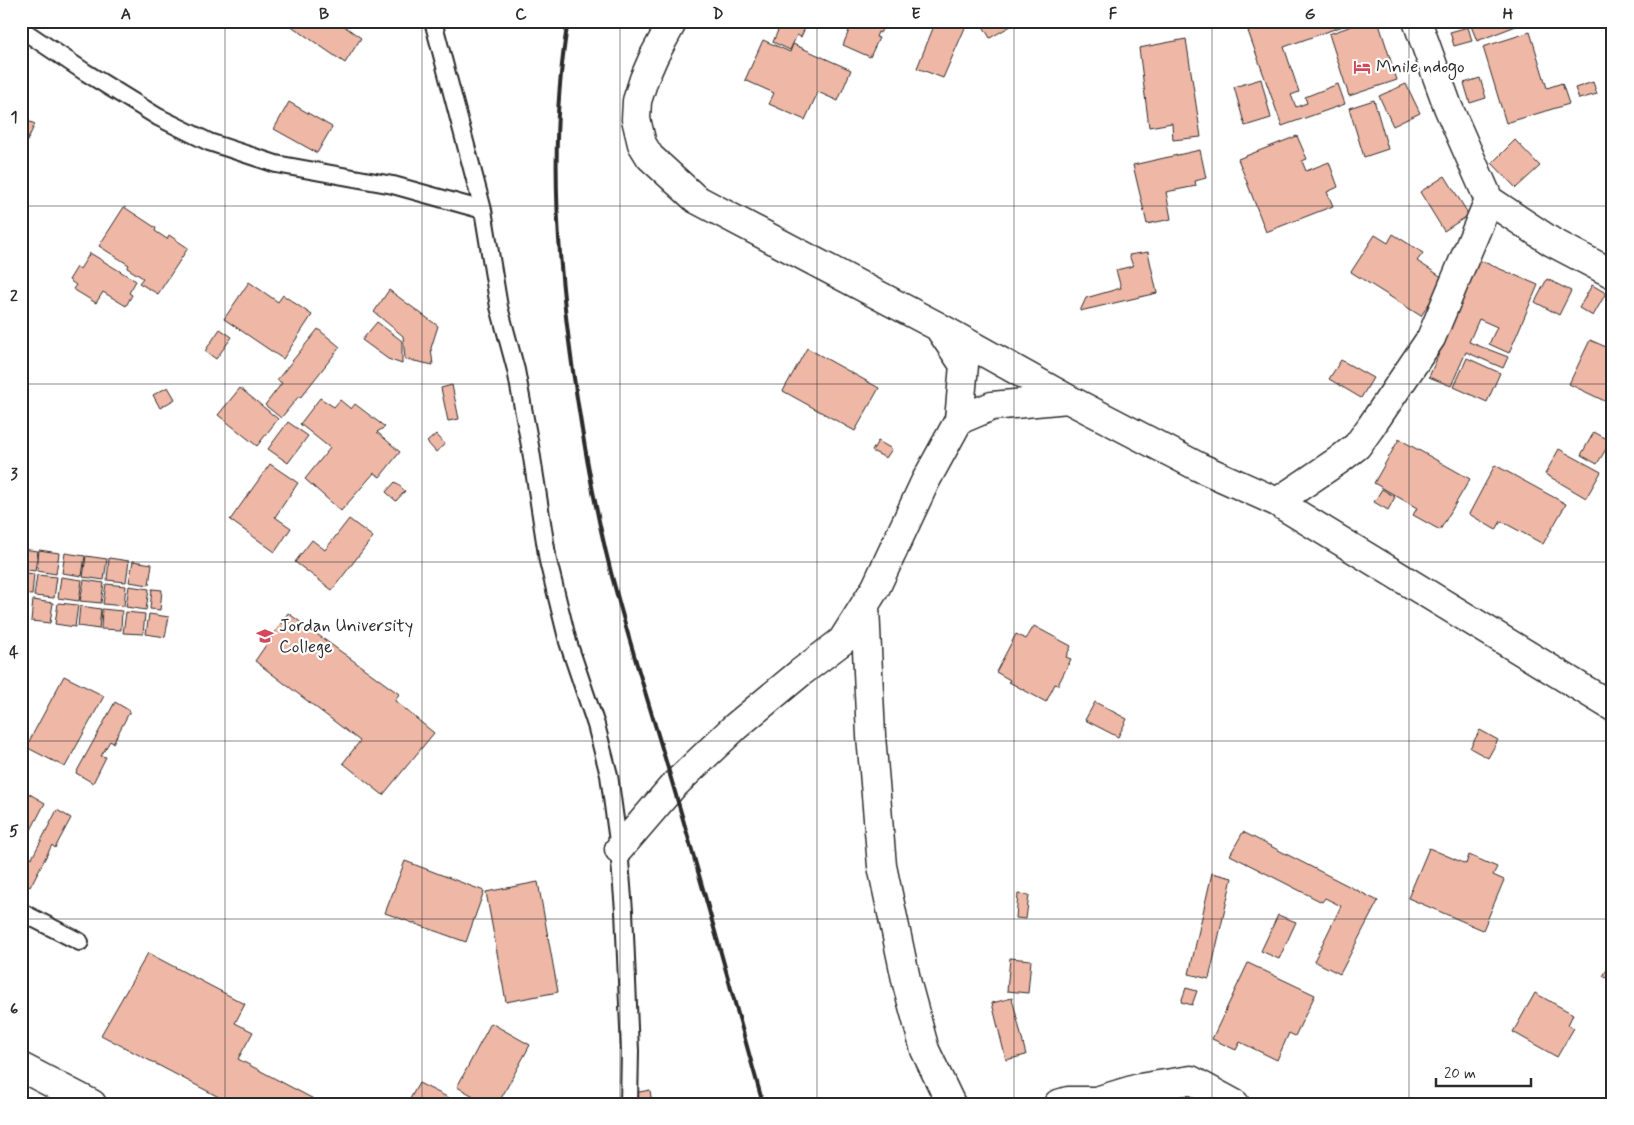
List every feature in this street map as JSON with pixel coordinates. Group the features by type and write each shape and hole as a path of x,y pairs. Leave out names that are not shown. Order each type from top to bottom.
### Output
{"street":[{"path":"673,21 644,79 637,101 636,119 642,144 650,158 696,199 937,326 1068,400 1199,467 1277,502 1613,707"},
{"path":"1417,21 1448,107 1489,200 1552,242 1613,274"},
{"path":"1277,502 1340,460 1357,446 1370,428 1431,338 1489,200"},
{"path":"619,849 673,786 735,727 842,641 865,607 925,482 959,420 964,365 937,326"},
{"path":"959,420 992,406 1068,400"},
{"path":"865,607 871,736 882,866 907,984 925,1050 951,1104"},
{"path":"21,1066 92,1104"},
{"path":"1058,1104 1068,1101 1096,1101 1139,1088 1191,1080 1235,1104"}],"lane":[{"path":"433,21 483,210 499,306 516,370 548,561 568,642 596,725 609,775 619,849 624,911 630,1050 629,1104"},
{"path":"21,29 85,72 150,112 209,142 276,164 393,185 483,210"},
{"path":"21,912 80,942"}],"building":[{"path":"284,21 337,21 361,38 345,63"},
{"path":"782,21 808,21 801,37 797,35 790,50 773,42"},
{"path":"829,21 886,22 880,33 878,32 876,37 879,38 870,57 843,45 850,28 842,24 841,27"},
{"path":"936,21 968,21 943,78 917,68"},
{"path":"980,21 1015,21 1016,23 990,38"},
{"path":"1276,21 1357,21 1284,47 1299,92 1291,95 1296,107 1307,103 1305,97 1338,84 1345,104 1282,126 1248,31"},
{"path":"1366,21 1378,21 1397,80 1349,96 1329,34"},
{"path":"1469,21 1529,21 1477,41"},
{"path":"1606,21 1613,21 1613,36 1603,24"},
{"path":"1468,27 1472,41 1454,46 1450,32"},
{"path":"1530,32 1547,88 1562,83 1569,104 1506,123 1483,47"},
{"path":"1186,39 1201,137 1173,140 1172,123 1149,127 1139,48"},
{"path":"763,40 790,52 793,44 851,70 838,101 818,92 805,120 769,104 774,93 745,80"},
{"path":"1480,78 1486,98 1470,103 1464,83"},
{"path":"1261,79 1271,118 1245,126 1234,87"},
{"path":"1593,82 1597,94 1579,99 1575,88"},
{"path":"1406,84 1420,113 1393,126 1379,96"},
{"path":"1374,100 1388,149 1364,157 1349,108"},
{"path":"289,102 332,127 317,153 274,129"},
{"path":"21,118 35,124 21,154"},
{"path":"1297,136 1307,159 1302,161 1306,171 1329,162 1338,187 1327,192 1333,206 1266,232 1238,159"},
{"path":"1515,140 1540,166 1516,188 1492,163"},
{"path":"1200,150 1206,178 1195,181 1196,186 1166,192 1171,219 1147,224 1133,165"},
{"path":"1445,176 1469,215 1444,231 1420,192"},
{"path":"124,207 156,228 155,231 167,239 169,235 188,248 158,294 139,283 143,278 127,268 129,265 99,246"},
{"path":"1393,234 1423,253 1417,261 1445,279 1421,316 1351,272 1375,235 1388,243"},
{"path":"1148,252 1157,293 1080,311 1086,298 1121,288 1116,270 1133,266 1129,255"},
{"path":"90,253 136,281 129,293 132,295 126,306 103,292 96,303 73,289 76,285 69,280 77,267 80,269"},
{"path":"1479,260 1538,285 1509,353 1489,344 1497,327 1479,319 1469,342 1508,357 1503,368 1466,352 1451,386 1429,377"},
{"path":"1547,279 1571,291 1559,315 1535,302"},
{"path":"249,282 278,302 283,295 312,315 283,359 224,319"},
{"path":"1592,285 1606,293 1593,316 1579,308"},
{"path":"389,290 438,326 431,348 433,365 405,359 403,336 374,312"},
{"path":"377,322 402,341 402,364 388,359 362,340"},
{"path":"220,329 232,337 216,359 205,351"},
{"path":"318,329 340,347 300,398 299,396 281,418 265,405 282,383 277,380"},
{"path":"1590,340 1613,350 1613,405 1569,384"},
{"path":"807,348 879,388 855,431 783,391"},
{"path":"1467,358 1500,373 1487,402 1454,387"},
{"path":"1341,360 1373,378 1361,398 1329,379"},
{"path":"452,385 459,419 448,421 441,388"},
{"path":"168,387 175,399 160,408 153,395"},
{"path":"240,388 278,419 257,446 218,415"},
{"path":"320,398 334,407 340,400 351,409 355,404 385,427 377,432 400,452 380,477 374,473 341,511 305,479 330,448 300,424"},
{"path":"288,422 308,436 288,463 268,449"},
{"path":"1613,429 1613,443 1611,441 1597,464 1581,455 1594,432 1607,439"},
{"path":"436,434 445,444 436,452 427,442"},
{"path":"1399,439 1470,479 1440,530 1413,515 1417,508 1374,483"},
{"path":"878,441 892,449 886,458 872,451"},
{"path":"1559,449 1601,472 1586,498 1545,474"},
{"path":"270,464 298,483 275,517 291,528 275,552 230,520"},
{"path":"1495,465 1566,504 1543,544 1501,521 1496,530 1469,514"},
{"path":"395,482 405,491 396,501 386,492"},
{"path":"1382,489 1395,497 1388,510 1374,502"},
{"path":"349,519 373,537 332,590 295,562 312,540 325,550"},
{"path":"21,549 38,551 35,571 21,569"},
{"path":"39,550 59,553 56,574 37,571"},
{"path":"65,553 85,556 82,576 62,573"},
{"path":"86,556 107,559 104,580 83,577"},
{"path":"109,558 129,561 126,582 107,580"},
{"path":"133,561 152,564 149,585 129,582"},
{"path":"21,572 34,574 32,595 21,594"},
{"path":"37,575 57,577 54,598 34,596"},
{"path":"61,577 82,580 79,601 58,598"},
{"path":"84,580 104,583 101,603 80,601"},
{"path":"106,584 126,586 124,606 103,604"},
{"path":"129,586 149,589 146,610 126,607"},
{"path":"152,589 162,590 160,610 150,609"},
{"path":"33,600 53,603 50,623 31,621"},
{"path":"58,603 78,605 75,627 55,624"},
{"path":"80,606 101,609 99,629 78,626"},
{"path":"102,609 122,611 121,630 101,629"},
{"path":"126,612 145,614 143,634 123,633"},
{"path":"288,613 399,694 395,701 434,733 383,795 343,763 360,741 255,661"},
{"path":"149,614 169,617 165,637 146,634"},
{"path":"1034,626 1071,646 1066,657 1071,659 1058,685 1055,684 1046,702 1009,682 1010,680 996,672 1016,634 1026,639"},
{"path":"64,676 104,696 65,767 26,747"},
{"path":"115,702 130,711 113,743 110,741 101,756 106,757 93,783 76,773"},
{"path":"1095,702 1127,719 1118,737 1085,720"},
{"path":"1480,730 1498,740 1488,758 1470,748"},
{"path":"21,789 45,803 21,849"},
{"path":"57,810 71,818 55,848 52,845 30,887 21,883 21,868 28,855 32,858"},
{"path":"1243,832 1378,901 1340,974 1314,961 1341,906 1325,898 1322,902 1230,855"},
{"path":"1429,848 1466,864 1469,855 1497,867 1493,875 1504,880 1483,930 1408,898"},
{"path":"405,861 484,891 466,942 385,913"},
{"path":"1212,873 1232,878 1209,979 1189,974"},
{"path":"538,882 558,992 506,1002 486,892"},
{"path":"1018,894 1029,895 1026,919 1016,918"},
{"path":"1278,915 1296,922 1279,959 1261,951"},
{"path":"148,953 245,1004 235,1023 253,1032 238,1059 323,1104 232,1104 101,1035"},
{"path":"1010,958 1031,960 1028,993 1007,991"},
{"path":"1613,960 1613,982 1603,976"},
{"path":"1248,963 1315,995 1295,1036 1289,1033 1277,1060 1240,1042 1236,1050 1212,1039"},
{"path":"1186,988 1197,991 1192,1005 1181,1002"},
{"path":"1535,993 1573,1014 1568,1025 1574,1028 1557,1057 1513,1032"},
{"path":"1012,998 1026,1055 1006,1060 992,1003"},
{"path":"491,1023 530,1045 498,1104 488,1104 457,1087"},
{"path":"419,1083 453,1100 451,1104 407,1104"},
{"path":"650,1090 652,1104 636,1104 634,1093"}],"railway":[{"path":"568,21 558,115 557,163 560,258 570,352 589,472 617,595 696,862 763,1104"}],"place":[{"name":"Mnile ndogo","path":"1362,67"},
{"name":"Jordan University College","path":"265,636"}]}
